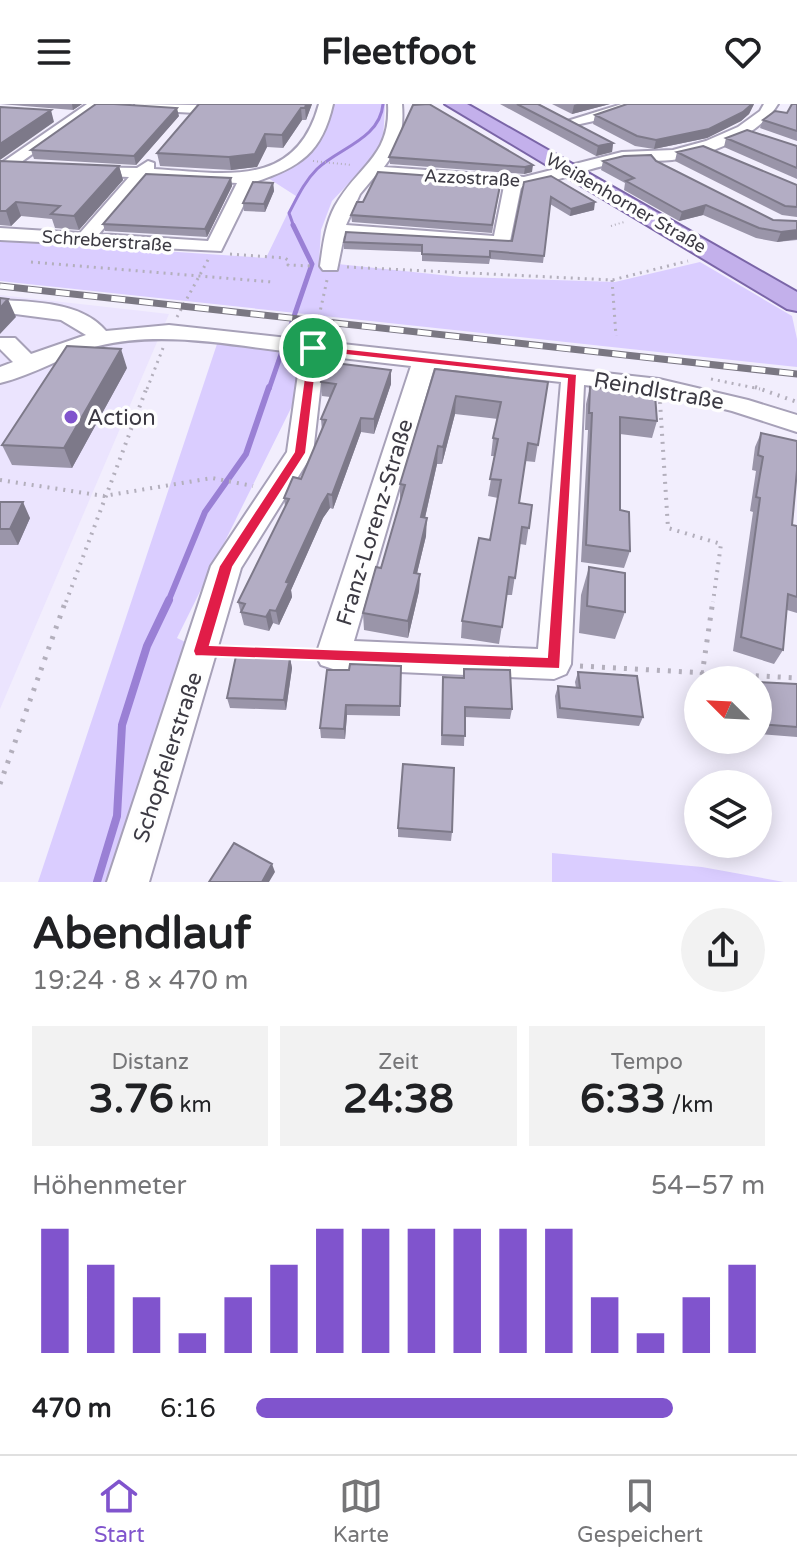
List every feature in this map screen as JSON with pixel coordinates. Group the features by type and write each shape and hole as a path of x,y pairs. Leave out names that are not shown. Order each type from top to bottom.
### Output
{"main road":[{"name":"Weißenhorner Straße","path":"454,104 797,303"}],"street":[{"path":"4,169 98,104 198,106"},
{"path":"330,266 334,230 345,204 359,184 388,154 394,137 395,104"},
{"path":"571,122 635,104"},
{"path":"613,143 637,155 656,157 702,147 743,130 765,114 771,104"},
{"path":"62,169 248,179 295,159 314,142 322,127 322,105"},
{"path":"181,126 198,106"},
{"path":"556,114 589,131"},
{"path":"55,116 77,117"},
{"path":"743,130 765,138"},
{"path":"702,147 725,157"},
{"path":"84,240 158,154"},
{"name":"Azzostraße","path":"375,169 524,182 637,155"},
{"path":"656,157 661,164 674,170"},
{"path":"4,169 35,167"},
{"path":"214,247 248,179"},
{"path":"334,230 502,242 513,182"},
{"name":"Schreberstraße","path":"0,234 214,247"},
{"path":"0,306 40,310 85,321 94,327 94,345"},
{"name":"Reindlstraße","path":"41,366 134,332 172,327 264,343 659,386 739,405 797,424"},
{"path":"7,343 41,366"},
{"name":"Schopfelerstraße","path":"128,882 226,566 300,453 306,348"},
{"name":"Franz-Lorenz-Straße","path":"424,361 333,655 554,664"},
{"path":"0,376 41,366"},
{"path":"554,664 573,376"}],"path":[{"path":"295,159 375,169"},
{"path":"0,784 104,496 172,327 214,247 225,253 285,258 289,261 288,265 302,265"},
{"path":"306,348 330,266 612,280 698,258"},
{"path":"31,262 272,282"},
{"path":"612,280 616,336"},
{"path":"659,386 668,528 721,544 703,666"},
{"path":"0,480 104,496 187,480 212,478 241,485"},
{"path":"201,651 333,655"},
{"path":"554,664 684,674"},
{"path":"772,677 797,678"}],"shaded area":[{"path":"332,104 385,104 383,142 332,201 321,230 319,262 460,277 615,282 700,262 792,316 797,339 797,367 0,281 0,240 266,258 296,196 268,178 312,151 323,134"},
{"path":"0,295 169,314 0,709"},
{"path":"217,344 303,351 297,396 177,638 214,656 140,882 38,882"},
{"path":"552,853 702,867 784,882 552,882"}],"building":[{"path":"96,104 177,108 134,156 31,150"},
{"path":"199,104 306,104 282,135 265,134 255,154 229,157 157,153"},
{"path":"429,104 533,165 525,167 389,157 413,105"},
{"path":"517,104 538,104 613,143 598,146"},
{"path":"627,104 752,104 709,129 656,140 637,136 595,115"},
{"path":"792,104 797,104 797,131 763,120 775,111 787,113"},
{"path":"0,107 51,110 0,144"},
{"path":"747,130 797,146 797,168 726,138"},
{"path":"703,146 797,185 797,207 785,206 677,152"},
{"path":"651,155 656,161 773,220 797,221 797,230 781,232 759,228 706,205 682,212 626,181 634,178 603,161"},
{"path":"0,161 119,166 74,216 51,214 60,206 16,202 6,211 0,211"},
{"path":"378,172 501,181 492,225 351,215 357,202 363,202"},
{"path":"146,174 231,178 205,229 103,224"},
{"path":"551,176 595,202 571,209 551,197 544,256 490,251 490,257 422,254 422,245 344,242 346,232 512,241 524,182"},
{"path":"253,182 273,183 264,204 243,203"},
{"path":"67,346 121,349 64,448 2,445"},
{"path":"327,362 391,370 374,419 361,418 332,495 328,494 322,504 276,611 270,610 266,617 241,612 245,604 238,602 289,499 284,498 293,477 301,479 326,420 321,419 336,384 321,382"},
{"path":"435,369 548,382 538,445 528,443 519,503 532,505 529,528 522,527 515,578 509,577 502,627 462,621 479,538 490,540 501,480 490,479 498,439 493,438 501,402 456,396 443,447 438,446 421,517 427,518 414,573 420,574 408,621 363,613 376,567 381,568 405,485 400,484"},
{"path":"590,387 655,395 657,421 620,417 620,510 629,512 630,551 586,545 592,413 589,413"},
{"path":"761,433 797,441 792,525 797,526 797,597 788,594 783,650 741,637 760,498 756,497 763,457 758,455"},
{"path":"0,502 23,502 10,529 0,529"},
{"path":"589,567 625,573 625,612 587,606"},
{"path":"236,656 290,658 284,700 227,698"},
{"path":"350,664 401,666 400,706 346,705 344,729 320,728 327,670 349,670"},
{"path":"464,669 510,670 512,709 465,707 465,736 442,735 443,677 464,678"},
{"path":"578,672 637,676 643,717 560,708 558,686 580,688"},
{"path":"772,683 797,684 797,727 772,725"},
{"path":"403,764 454,768 452,832 398,828"},
{"path":"234,843 272,864 262,882 209,882"}],"waterway":[{"path":"294,227 289,213 308,179 326,162 367,134 375,126 383,104"},
{"path":"269,389 312,264 293,225"},
{"path":"168,602 205,512 246,454 269,387"},
{"path":"97,882 117,816 122,725 147,646 169,600"}],"railway":[{"path":"0,286 797,374"}],"place":[{"name":"Action","path":"71,417"}],"route":[{"path":"313,348 573,376 554,664 201,651 226,566 300,453 313,348"}]}
